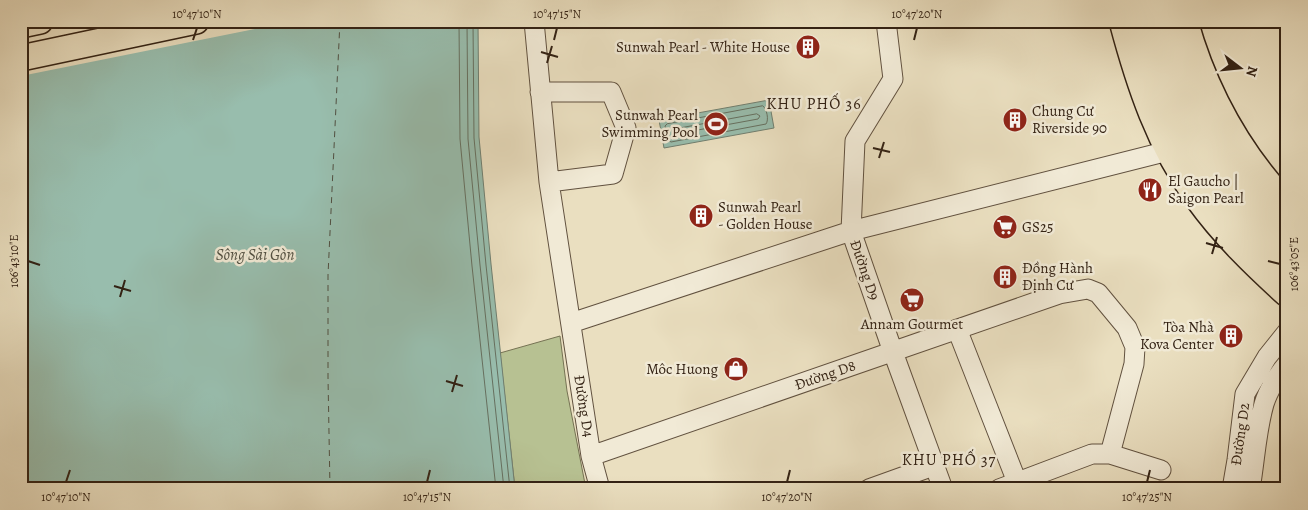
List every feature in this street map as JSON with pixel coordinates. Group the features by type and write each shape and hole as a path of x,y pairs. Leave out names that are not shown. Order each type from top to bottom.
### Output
{"main road":[{"path":"21,25 40,21"},
{"path":"21,58 196,21"},
{"path":"1113,21 1130,52"},
{"path":"1122,21 1130,52 1153,120 1168,151 1199,200 1216,222 1246,255 1287,294"},
{"path":"1143,21 1147,41 1162,86 1175,116 1192,146 1215,183 1239,215 1265,244 1287,264"},
{"path":"1167,21 1176,56 1209,133 1235,175 1259,206 1287,236"},
{"path":"1185,21 1207,83 1220,111 1254,166 1287,204"}],"street":[{"name":"Đường D4","path":"534,21 550,182 592,456 600,489"},
{"name":"Đường D9","path":"886,21 893,79 855,141 851,231 933,466 943,489"},
{"path":"540,92 611,92 626,128 613,174 550,182"},
{"path":"571,323 851,231 1168,151"},
{"name":"Đường D8","path":"592,456 1059,294 1088,289 1098,293 1127,328 1135,347 1134,364 1110,454"},
{"path":"957,329 1017,482"},
{"name":"Đường D2","path":"1250,489 1246,461 1245,394 1267,357 1287,332"},
{"name":"Đường D2","path":"1232,489 1258,431 1264,402 1287,364"},
{"path":"999,489 1092,454 1110,454 1161,470"},
{"path":"869,489 933,466"}],"shaded area":[{"path":"560,336 567,391 586,489 515,489 500,353"}],"water":[{"name":"Sông Sài Gòn","path":"21,21 478,21 479,137 515,489 21,489"},
{"name":"Sunwah Pearl Swimming Pool","path":"769,100 774,128 664,148 659,120"}],"pier":[{"path":"21,21 295,21 21,76"}],"ferry route":[{"path":"330,489 328,275 340,21"},
{"path":"21,439 28,489"}],"place":[{"name":"Sunwah Pearl - White House","path":"808,47"},
{"name":"Chung Cư Riverside 90","path":"1015,120"},
{"name":"Sunwah Pearl Swimming Pool","path":"716,124"},
{"name":"El Gaucho | Saigon Pearl","path":"1150,190"},
{"name":"Sunwah Pearl - Golden House","path":"701,216"},
{"name":"GS25","path":"1005,227"},
{"name":"Đồng Hành Định Cư","path":"1005,277"},
{"name":"Annam Gourmet","path":"912,300"},
{"name":"Tòa Nhà Kova Center","path":"1231,336"},
{"name":"Môc Huong","path":"736,369"}],"district":[{"name":"KHU PHỐ 36","path":"814,104"},
{"name":"KHU PHỐ 37","path":"949,460"}]}
